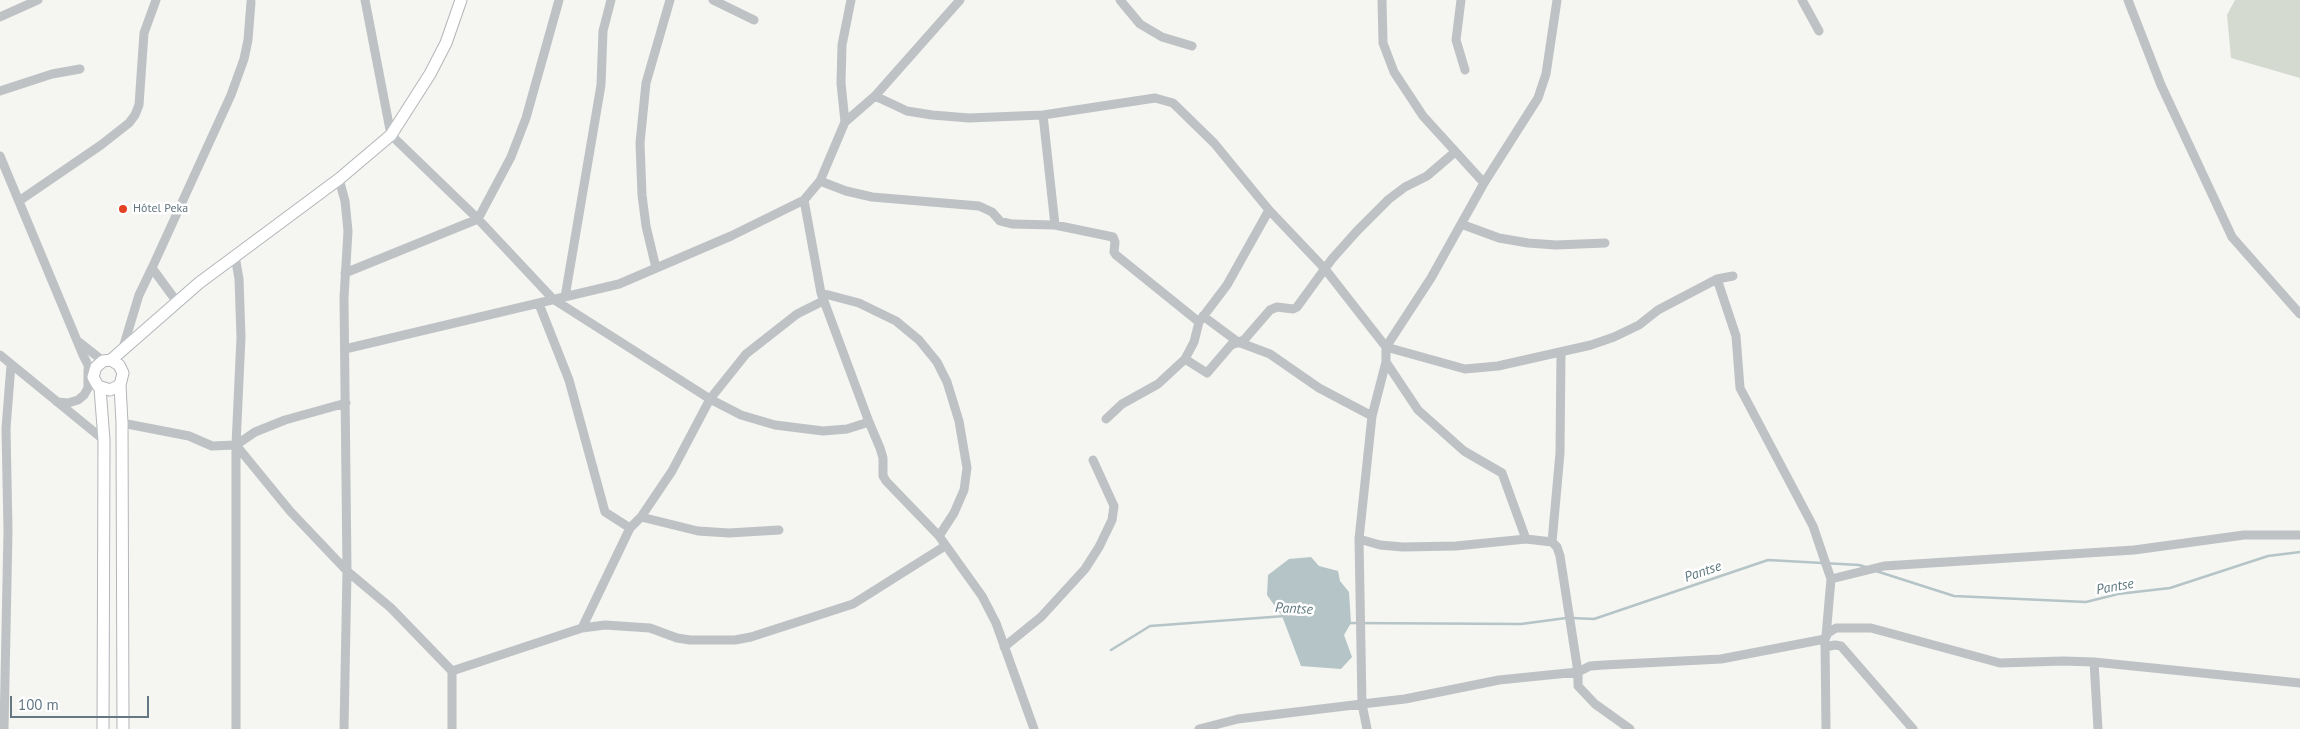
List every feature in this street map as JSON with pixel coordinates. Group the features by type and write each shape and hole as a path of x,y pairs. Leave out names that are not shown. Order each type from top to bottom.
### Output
{"main road":[{"path":"120,384 110,390 100,388 95,383 90,370 122,351 177,302 339,179 391,135 430,74 446,43 461,0"},
{"path":"123,729 122,423 120,384 123,378 121,368 133,341"},
{"path":"107,361 121,368"},
{"path":"100,388 104,440 103,729"}],"street":[{"path":"0,17 38,0"},
{"path":"19,202 101,145 129,123 135,115 140,105 144,33 156,0"},
{"path":"365,0 391,135 478,219 553,299 710,400 741,415 775,425 823,431 847,429 869,422"},
{"path":"345,274 478,219 511,157 528,110 559,0"},
{"path":"565,297 601,85 603,31 611,0"},
{"path":"656,268 646,226 642,194 640,143 646,83 670,0"},
{"path":"713,0 754,20"},
{"path":"845,122 841,83 842,45 851,0"},
{"path":"345,348 619,284 731,236 804,200 820,181 845,122 875,96 960,0"},
{"path":"1120,0 1140,24 1162,36 1192,46"},
{"path":"1382,0 1383,43 1387,58 1423,116 1484,183"},
{"path":"1461,0 1456,40 1465,70"},
{"path":"1367,729 1362,704 1359,539 1372,416 1386,362 1386,347 1431,278 1484,183 1538,98 1543,86 1554,33 1557,0"},
{"path":"1802,0 1819,31"},
{"path":"2128,0 2161,85 2232,237 2300,314"},
{"path":"122,351 139,295 231,95 246,50 252,1"},
{"path":"0,91 52,74 80,69"},
{"path":"875,96 907,110 932,115 969,118 1043,115 1155,98 1173,103 1214,143 1269,210 1325,269 1386,347 1465,369 1498,366 1591,345 1614,337 1639,324 1658,310 1717,279 1733,276"},
{"path":"1043,115 1055,225"},
{"path":"1185,359 1206,373 1231,345 1244,340 1270,310 1277,307 1293,309 1297,307 1325,269 1357,231 1390,199 1405,187 1427,176 1455,152"},
{"path":"0,156 3,169 19,202 90,370 88,388 84,395 78,400 68,403 57,402"},
{"path":"339,179 345,201 348,231 345,274 347,571 344,729"},
{"path":"820,181 846,191 872,197 979,206 992,212 1000,221 1012,224 1055,225 1113,238 1116,255 1201,319 1238,342 1270,354 1319,388 1372,416"},
{"path":"804,200 822,297 880,448 883,458 883,476 938,536 982,596 1004,647 1034,729"},
{"path":"1106,419 1122,404 1158,384 1185,359 1194,342 1201,319 1227,285 1269,210"},
{"path":"1462,224 1499,238 1528,243 1556,245 1605,243"},
{"path":"236,256 239,280 241,337 236,445 236,729"},
{"path":"152,268 177,302"},
{"path":"1717,279 1736,336 1740,388 1813,526 1831,579 1825,643 1826,729"},
{"path":"582,628 630,528 641,517 672,472 710,400 746,354 822,297 860,303 896,321 919,340 937,362 947,382 959,421 967,468 964,490 954,513 938,536"},
{"path":"539,304 569,380 605,512 630,528"},
{"path":"77,341 107,361"},
{"path":"1552,542 1560,453 1561,352"},
{"path":"0,355 104,440"},
{"path":"1386,362 1418,410 1464,451 1502,473 1526,539"},
{"path":"4,729 8,531 6,428 11,365"},
{"path":"122,423 189,436 212,446 236,445 255,432 285,420 346,403"},
{"path":"236,445 290,511 347,571 390,608 452,671 452,729"},
{"path":"1004,647 1041,617 1073,583 1099,547 1112,520 1114,506 1093,460"},
{"path":"641,517 698,532 729,533 779,530"},
{"path":"1831,579 1884,566 2134,550 2244,535 2300,535"},
{"path":"1359,539 1380,546 1403,547 1456,546 1526,539 1552,542 1557,547 1560,556 1572,627 1578,686 1595,704 1630,729"},
{"path":"452,671 582,628 605,625 650,628 677,638 690,640 751,638 853,604 945,546"},
{"path":"1825,643 1828,633 1836,628 1871,628 1994,662 2094,662 2300,683"},
{"path":"1199,729 1238,719 1405,699 1499,680 1578,672 1590,666 1721,659 1825,643 1841,646 1913,729"},
{"path":"2094,662 2098,729"}],"shaded area":[{"path":"2235,0 2300,0 2300,78 2231,58 2227,15"}],"water":[{"path":"1311,557 1319,566 1338,571 1340,581 1349,592 1351,623 1344,635 1352,657 1341,669 1301,666 1282,616 1267,595 1268,575 1289,559"}],"waterway":[{"name":"Pantse","path":"1876,571 1954,596 2086,602 2118,594 2170,588 2268,556 2300,552"},
{"name":"Pantse","path":"1572,618 1594,619 1768,560 1866,567"},
{"name":"Pantse","path":"1111,650 1150,626 1285,616"},
{"name":"Pantse","path":"1350,623 1521,624 1566,618"}],"place":[{"name":"Hôtel Peka","path":"123,209"}]}
